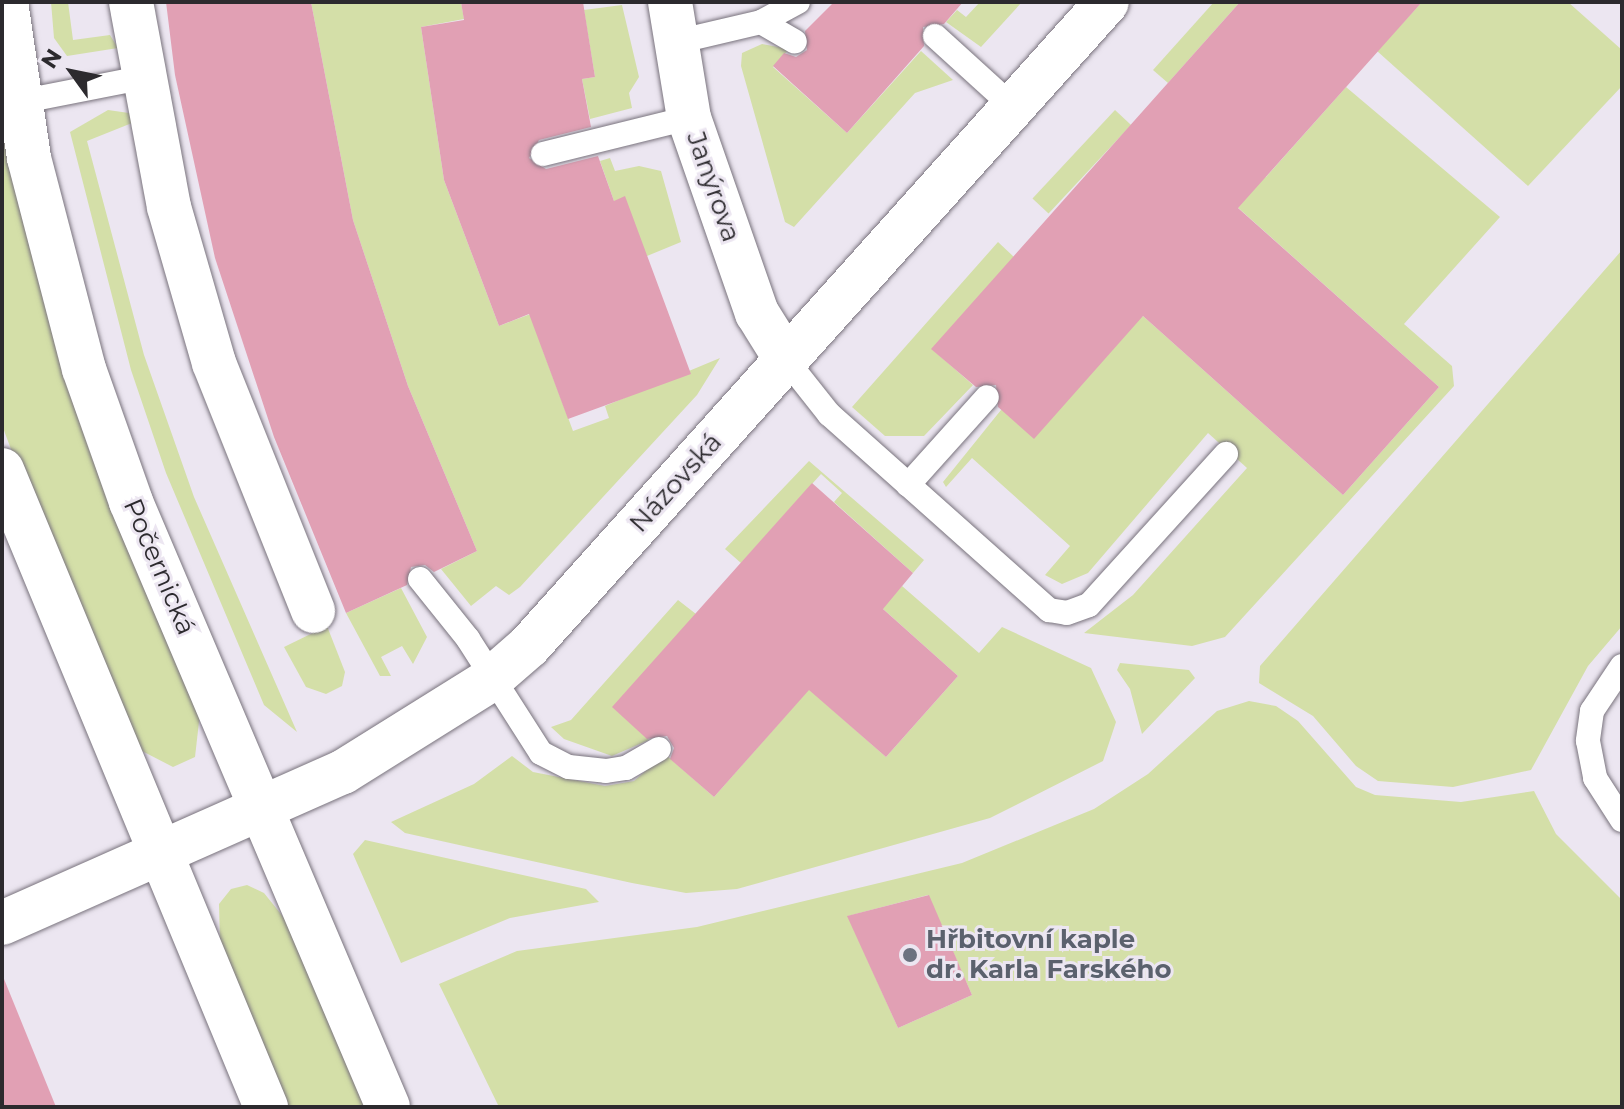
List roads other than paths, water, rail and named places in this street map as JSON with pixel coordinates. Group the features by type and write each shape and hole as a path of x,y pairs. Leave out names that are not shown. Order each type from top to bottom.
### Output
{"street":[{"name":"Počernická","path":"6,2 19,102 84,369 131,502 388,1107"},
{"path":"131,2 141,78 169,207 214,363 313,611"},
{"name":"Názovská","path":"2,923 158,851 343,772 490,680 529,646 1107,2"},
{"name":"Janýrova","path":"673,22 689,118 757,313 787,361"},
{"path":"2,470 266,1107"}],"lane":[{"path":"673,22 761,22 798,2"},
{"path":"761,22 795,42"},
{"path":"935,36 1013,107"},
{"path":"19,102 141,78"},
{"path":"543,154 689,118"},
{"path":"787,361 829,414 1040,605 1067,613 1108,587 1226,454"},
{"path":"908,485 987,397"},
{"path":"420,579 468,639 490,680 541,753 569,767 626,768 659,749"},
{"path":"1622,666 1592,711 1588,741 1595,778 1622,820"}],"place":[{"name":"Hřbitovní kaple dr. Karla Farského","path":"910,955"}]}
